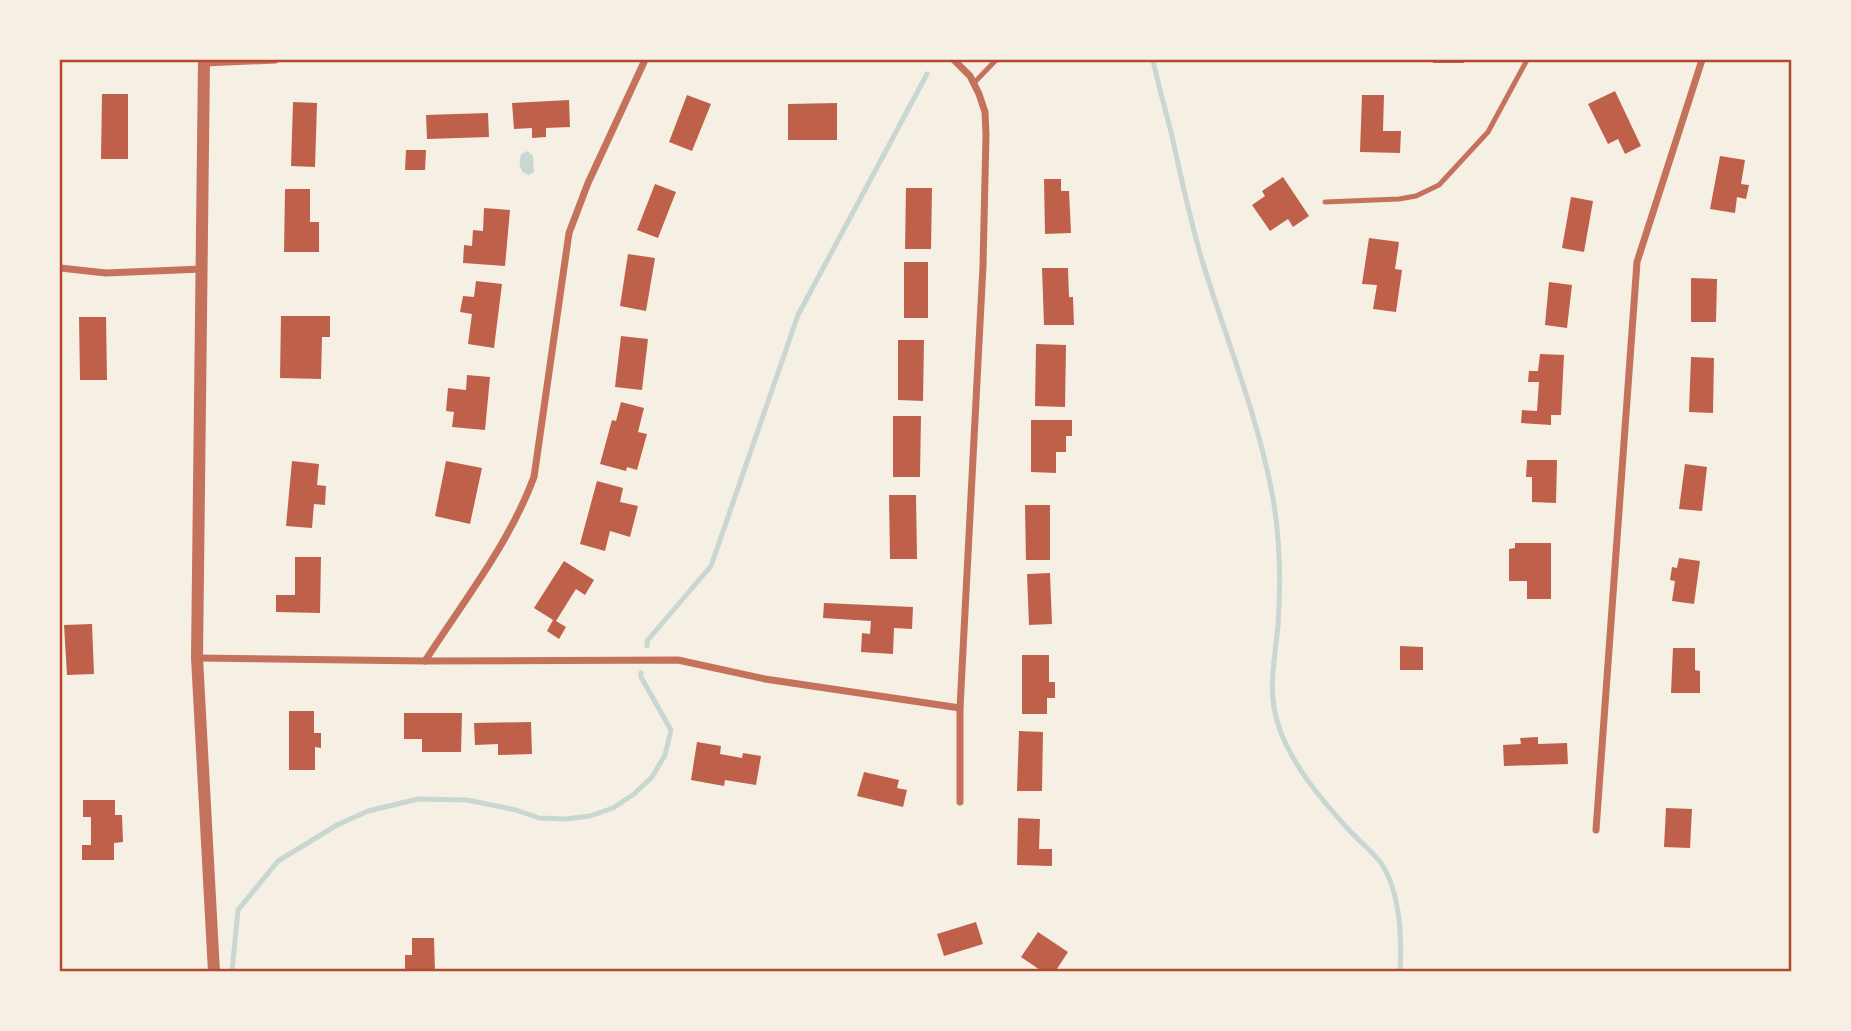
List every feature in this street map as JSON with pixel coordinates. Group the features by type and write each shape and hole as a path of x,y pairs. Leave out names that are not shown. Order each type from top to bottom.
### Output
{"street":[{"path":"214,971 197,658 204,61 275,60"},
{"path":"425,661 504,540 526,499 534,477 569,233 588,183 645,60"},
{"path":"954,60 974,83 985,112 986,135 983,266 960,708 960,802"},
{"path":"1596,830 1637,262 1702,60"},
{"path":"60,268 119,273 202,269"},
{"path":"197,658 678,660 765,679 960,708"}],"lane":[{"path":"974,83 996,60"},
{"path":"1325,202 1399,199 1416,196 1439,185 1489,132 1527,60"}],"shaded area":[{"path":"528,151 533,156 534,172 529,175 523,172 520,164 521,154"}],"building":[{"path":"1433,60 1464,60 1464,63 1433,63"},
{"path":"1615,91 1641,146 1625,154 1618,139 1608,144 1588,104"},
{"path":"102,94 128,94 128,159 101,159"},
{"path":"687,95 711,104 692,151 669,142"},
{"path":"1362,95 1384,95 1383,131 1401,131 1400,153 1360,152"},
{"path":"569,100 570,127 546,128 546,137 532,138 532,128 514,129 512,103"},
{"path":"293,102 317,103 315,167 291,166"},
{"path":"837,103 837,140 788,140 788,104"},
{"path":"488,113 489,137 427,139 426,115"},
{"path":"406,150 426,150 425,170 405,170"},
{"path":"1720,156 1745,160 1741,184 1749,185 1746,199 1737,197 1735,213 1710,209"},
{"path":"1283,177 1309,216 1293,227 1288,219 1270,231 1252,205 1265,196 1262,191"},
{"path":"1044,179 1061,179 1061,191 1069,191 1071,233 1045,234"},
{"path":"655,184 676,192 658,238 637,230"},
{"path":"906,188 932,188 931,249 905,249"},
{"path":"285,189 310,189 310,222 319,222 319,252 284,252"},
{"path":"1571,197 1593,201 1584,252 1562,248"},
{"path":"484,208 510,210 505,266 463,263 464,245 472,246 473,230 483,231"},
{"path":"1369,238 1399,242 1395,269 1402,270 1396,312 1373,309 1377,285 1362,284"},
{"path":"628,254 655,258 646,311 620,306"},
{"path":"904,262 928,262 928,318 904,318"},
{"path":"1042,268 1068,268 1074,325 1044,325"},
{"path":"1691,278 1717,279 1716,322 1691,322"},
{"path":"476,281 502,284 494,348 468,344 472,314 460,312 463,296 474,297"},
{"path":"1549,282 1572,285 1567,328 1545,325"},
{"path":"281,316 330,316 330,337 322,337 321,379 280,378"},
{"path":"79,317 106,317 107,380 80,380"},
{"path":"621,336 648,339 642,390 615,387"},
{"path":"898,340 924,340 923,401 898,400"},
{"path":"1036,344 1066,345 1065,407 1035,406"},
{"path":"1540,354 1564,355 1561,415 1551,415 1551,425 1521,423 1522,410 1537,411 1539,382 1528,382 1529,371 1538,371"},
{"path":"1691,357 1714,358 1713,413 1689,412"},
{"path":"467,375 490,377 485,430 452,427 454,412 446,411 448,388 466,390"},
{"path":"621,402 644,408 638,432 647,434 637,470 627,467 626,471 600,464 612,420 616,421"},
{"path":"893,416 921,416 920,477 893,477"},
{"path":"1031,420 1072,420 1072,436 1066,436 1066,452 1056,452 1056,473 1031,472"},
{"path":"1527,460 1557,460 1556,503 1532,502 1532,477 1526,477"},
{"path":"292,461 319,464 317,485 326,486 325,505 314,504 312,528 286,526"},
{"path":"446,461 482,468 470,524 435,516"},
{"path":"1685,464 1707,467 1702,511 1679,509"},
{"path":"597,481 623,488 620,502 638,506 630,537 610,531 605,551 580,544"},
{"path":"889,495 916,495 917,559 890,559"},
{"path":"1025,505 1050,505 1050,560 1026,560"},
{"path":"1515,543 1551,543 1551,599 1527,599 1527,581 1509,581 1509,549 1515,548"},
{"path":"295,557 321,557 320,613 276,612 276,595 295,595"},
{"path":"1679,558 1700,561 1694,604 1672,601 1675,581 1670,580 1672,567 1677,568"},
{"path":"564,561 594,580 585,595 576,589 556,621 566,627 559,639 547,631 553,620 534,608"},
{"path":"1050,573 1052,624 1029,625 1027,574"},
{"path":"824,603 913,607 912,629 894,628 893,654 861,652 862,633 870,634 871,621 823,618"},
{"path":"92,624 94,674 67,675 64,625"},
{"path":"1400,646 1423,647 1423,670 1400,670"},
{"path":"1673,648 1695,648 1695,670 1700,671 1700,693 1671,693"},
{"path":"1022,655 1049,655 1049,682 1055,682 1055,698 1047,698 1047,714 1022,714"},
{"path":"289,711 314,711 314,733 321,733 321,748 315,747 315,770 289,770"},
{"path":"404,713 462,713 461,752 422,752 422,739 404,739"},
{"path":"531,722 532,754 498,755 498,744 475,745 474,723"},
{"path":"1019,731 1043,732 1042,791 1017,791"},
{"path":"1538,737 1538,744 1567,743 1568,764 1504,766 1503,745 1521,744 1520,738"},
{"path":"697,742 721,746 720,754 742,758 743,753 761,756 756,785 725,780 724,786 691,780"},
{"path":"864,772 899,780 897,788 907,790 903,807 857,796"},
{"path":"83,800 115,800 115,815 122,815 123,842 114,843 114,860 82,860 82,845 91,845 91,817 83,817"},
{"path":"1666,808 1692,809 1690,848 1664,847"},
{"path":"1018,818 1040,819 1039,849 1052,849 1052,866 1017,865"},
{"path":"976,922 983,944 944,956 937,934"},
{"path":"1038,932 1068,952 1055,972 1043,972 1021,957"},
{"path":"412,938 434,938 435,972 405,972 405,955 412,955"}],"waterway":[{"path":"1153,60 1198,245 1259,437 1273,498 1279,561 1279,609 1272,687 1278,724 1290,753 1307,780 1381,863 1387,875 1396,901 1401,945 1400,972"},
{"path":"647,646 647,641 711,566 798,315 927,74"},
{"path":"232,972 238,910 278,861 337,825 368,811 418,799 467,800 516,810 539,818 565,819 590,816 613,808 634,794 652,777 665,755 671,730 641,673"}]}
